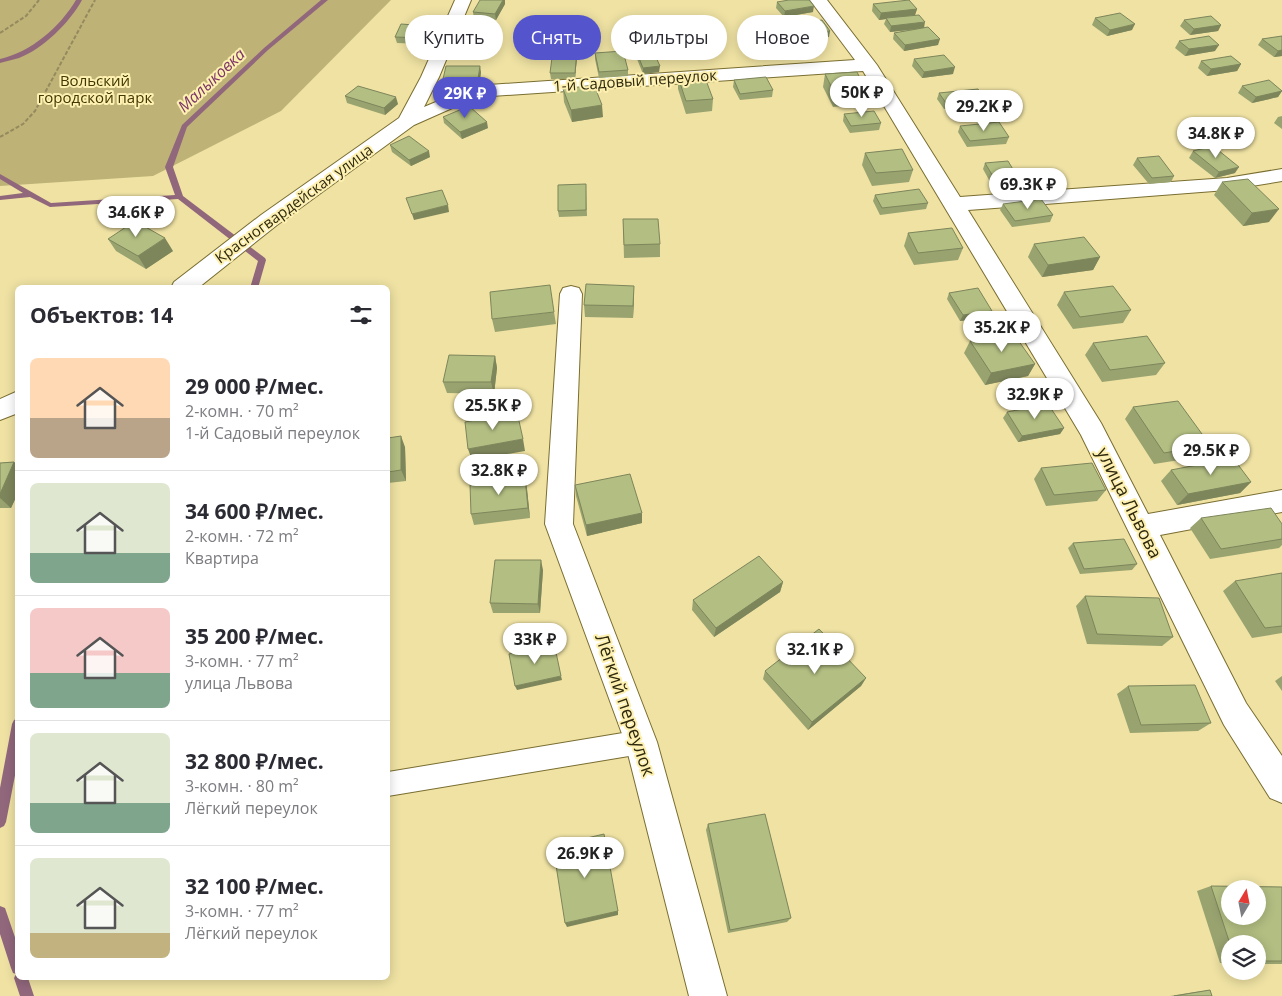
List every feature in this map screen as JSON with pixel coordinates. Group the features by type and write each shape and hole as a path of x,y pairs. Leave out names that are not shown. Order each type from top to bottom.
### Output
{"street":[{"path":"407,121 430,78 463,0"},
{"name":"улица Львова","path":"818,0 868,65 1092,430 1236,714 1282,786"},
{"name":"1-й Садовый переулок","path":"407,121 474,92 868,65"},
{"name":"Красногвардейская улица","path":"186,285 269,220 407,121"},
{"path":"954,204 1227,184 1282,176"},
{"name":"Лёгкий переулок","path":"572,294 559,524 641,742 708,996"},
{"path":"0,410 15,402"},
{"path":"1141,528 1282,501"}],"lane":[{"path":"390,784 641,742"}],"path":[{"path":"0,33 26,16 39,0"},
{"path":"0,137 23,124 35,111 95,0"}],"green space":[{"name":"Вольский городской парк","path":"0,0 391,0 281,111 153,176 0,186"}],"building":[{"path":"480,0 503,0 495,14 473,12"},
{"path":"809,0 814,6 785,11 777,2"},
{"path":"909,0 917,9 881,13 873,4"},
{"path":"1120,13 1135,24 1110,30 1095,18"},
{"path":"919,15 925,22 891,26 886,18"},
{"path":"1211,16 1221,25 1194,29 1184,20"},
{"path":"401,24 405,24 405,37 395,37"},
{"path":"928,27 940,39 905,45 894,33"},
{"path":"1209,36 1219,45 1189,49 1179,41"},
{"path":"1282,36 1282,50 1278,51 1262,39"},
{"path":"611,52 611,60 625,60 628,70 599,72 596,60 601,60 601,53"},
{"path":"944,55 955,67 924,72 914,59"},
{"path":"1231,56 1241,64 1211,69 1201,61"},
{"path":"552,60 576,60 575,73 550,73"},
{"path":"640,60 657,60 660,66 643,68"},
{"path":"446,66 480,66 478,79 443,79"},
{"path":"857,72 867,92 835,94 825,74"},
{"path":"704,75 713,99 686,101 678,77"},
{"path":"766,77 773,90 740,94 734,80"},
{"path":"1269,80 1282,91 1256,97 1242,86"},
{"path":"594,85 602,105 571,110 563,89"},
{"path":"358,86 396,97 384,108 345,96"},
{"path":"978,89 985,99 946,103 939,93"},
{"path":"469,106 487,122 460,132 443,117"},
{"path":"874,111 881,123 851,126 844,114"},
{"path":"999,122 1009,137 970,141 960,126"},
{"path":"409,136 429,151 409,160 390,145"},
{"path":"1213,146 1239,167 1219,172 1193,151"},
{"path":"902,149 913,170 876,173 865,153"},
{"path":"1159,156 1174,176 1152,178 1137,158"},
{"path":"1008,161 1020,181 997,183 985,163"},
{"path":"1248,179 1279,209 1252,213 1222,182"},
{"path":"586,184 586,210 558,211 558,185"},
{"path":"919,189 928,203 882,208 875,195"},
{"path":"442,190 448,205 412,214 406,198"},
{"path":"1041,199 1053,215 1015,221 1003,204"},
{"path":"623,219 658,219 660,244 624,245"},
{"path":"135,221 165,238 138,256 108,239"},
{"path":"952,228 963,248 918,253 908,233"},
{"path":"1084,237 1100,257 1048,265 1034,244"},
{"path":"586,284 634,286 633,306 584,305"},
{"path":"550,285 554,312 492,319 490,292"},
{"path":"1113,286 1131,310 1080,317 1064,292"},
{"path":"978,288 992,311 963,315 949,293"},
{"path":"1013,333 1035,364 991,373 970,341"},
{"path":"1147,336 1165,363 1110,370 1093,343"},
{"path":"449,355 495,356 491,382 443,382"},
{"path":"1178,401 1210,445 1164,453 1133,407"},
{"path":"1048,404 1064,428 1022,436 1007,412"},
{"path":"517,412 523,439 468,449 465,422"},
{"path":"401,436 401,470 390,472 390,438"},
{"path":"1233,458 1251,482 1188,494 1171,470"},
{"path":"14,462 0,494 0,463"},
{"path":"1092,463 1106,490 1054,495 1041,468"},
{"path":"630,474 642,513 586,525 575,485"},
{"path":"525,478 528,508 471,514 470,484"},
{"path":"1271,508 1282,524 1282,539 1221,549 1201,518"},
{"path":"1124,539 1137,564 1084,569 1073,543"},
{"path":"759,556 783,582 716,628 693,600"},
{"path":"495,560 541,560 538,604 490,603"},
{"path":"1282,573 1282,626 1265,628 1235,581"},
{"path":"1085,596 1159,598 1173,637 1097,634"},
{"path":"819,629 866,678 812,722 765,671"},
{"path":"554,643 561,676 515,686 509,654"},
{"path":"1195,685 1211,723 1141,725 1128,686"},
{"path":"765,814 791,918 730,930 708,824"},
{"path":"604,834 618,911 565,923 553,846"},
{"path":"1211,886 1221,886 1221,917"},
{"path":"1266,887 1282,887 1282,961 1266,961 1266,935 1227,935 1224,925 1266,925"},
{"path":"1210,990 1212,996 1174,996"}],"waterway":[{"path":"0,61 20,55 38,44 62,23 79,0"},
{"name":"Малыковка","path":"180,197 169,167 184,126 266,49 325,0"},
{"path":"0,176 50,205 180,197"},
{"path":"0,198 31,194"},
{"name":"Малыковка","path":"180,197 262,260 255,285"},
{"name":"Малыковка","path":"0,822 15,740"},
{"name":"Малыковка","path":"0,913 15,959"},
{"name":"Малыковка","path":"22,980 27,996"}]}
